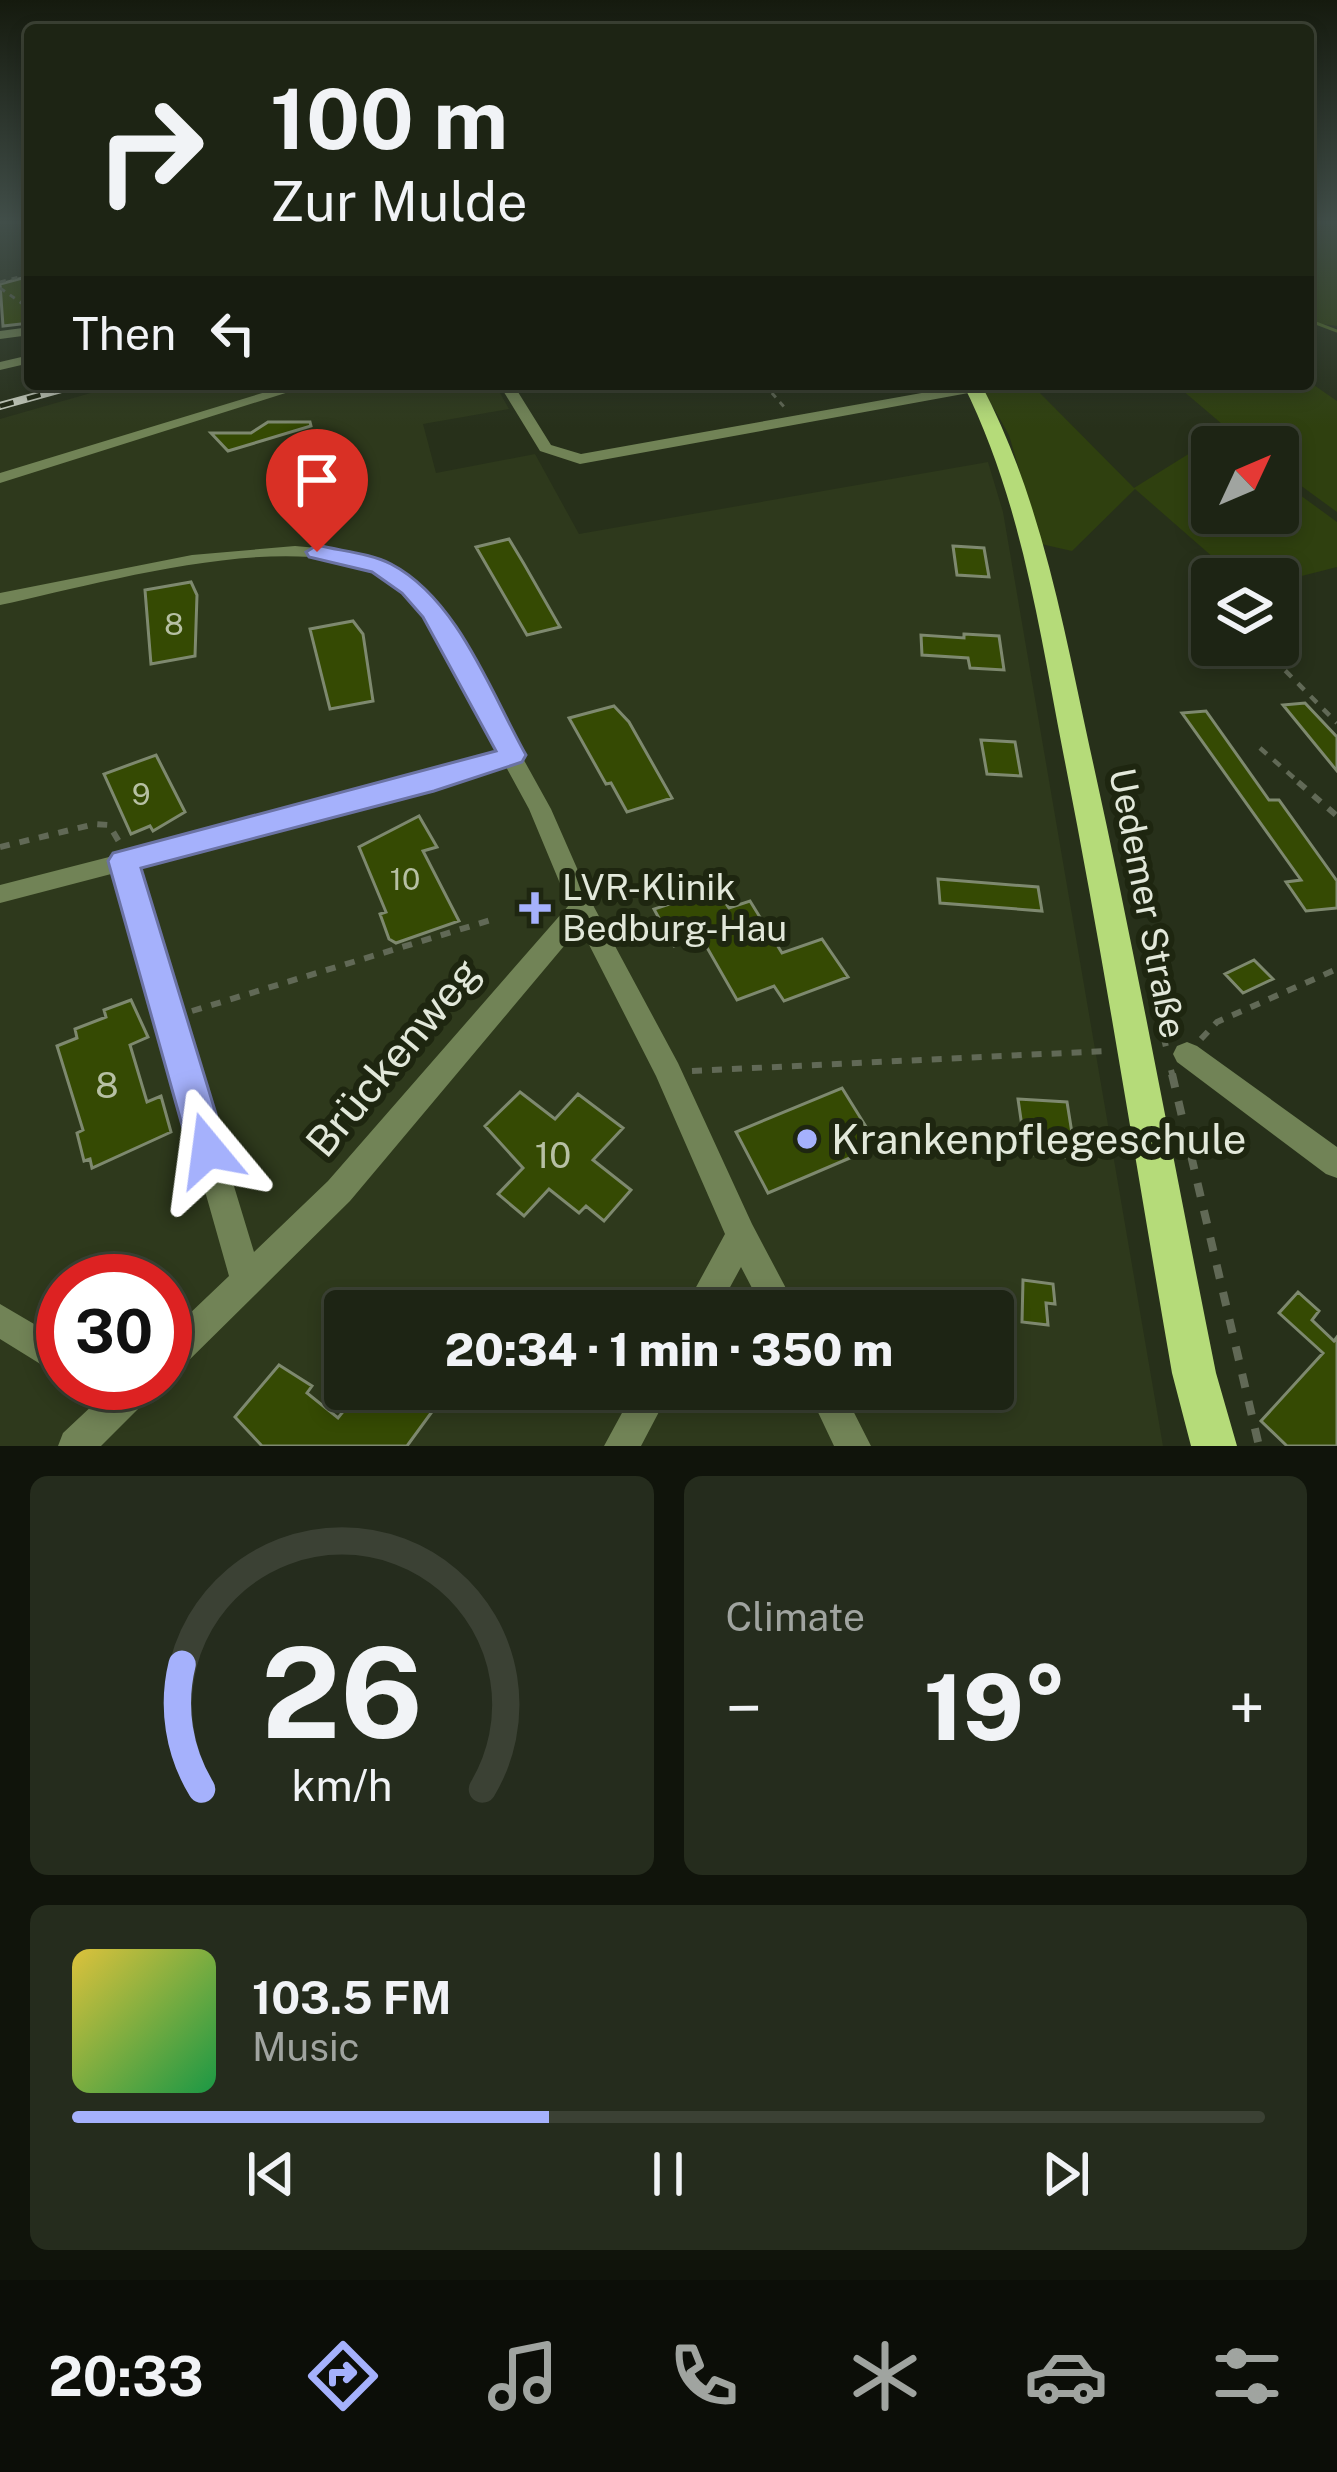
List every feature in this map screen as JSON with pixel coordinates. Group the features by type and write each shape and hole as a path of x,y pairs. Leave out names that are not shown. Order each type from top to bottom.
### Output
{"main road":[{"name":"Uedemer Straße","path":"975,390 999,436 1051,617 1164,1054 1194,1373 1214,1446"}],"street":[{"path":"0,478 287,390"},
{"path":"510,390 544,448 580,459 953,390"},
{"path":"0,599 161,567 273,553 354,558 380,567 410,588 434,614 512,755 771,1290"},
{"path":"0,894 434,782 512,755"},
{"path":"124,861 247,1282"},
{"name":"Brückenweg","path":"192,1334 338,1191 582,908"},
{"path":"1164,1054 1337,1164"},
{"path":"711,1290 741,1235"},
{"path":"0,1320 36,1343"},
{"path":"76,1446 103,1410"},
{"path":"622,1446 643,1410"},
{"path":"835,1410 853,1446"}],"path":[{"path":"769,390 797,421"},
{"path":"1281,666 1337,723"},
{"path":"1259,748 1337,816"},
{"path":"8,856 4,846 38,840 81,820 110,825 124,849 124,861"},
{"path":"169,1018 491,920"},
{"path":"668,1072 1114,1050 1164,1054 1217,1022 1337,969"},
{"path":"1164,1054 1259,1446"}],"shaded area":[{"path":"1314,291 1337,291 1337,326 1314,323"},
{"path":"1314,385 1337,401 1337,512 1299,484 1299,426 1224,426 1182,390 1314,390"},
{"name":"LVR-Klinik Bedburg-Hau","path":"101,390 498,390 509,409 423,424 436,473 535,454 579,534 988,462 1003,512 1163,1446 0,1446 0,419"},
{"path":"983,390 1037,390 1134,488 1191,452 1191,534 1299,534 1299,494 1337,522 1337,567 1299,577 1299,558 1214,558 1135,489 1072,551 1041,544 1009,435"}],"building":[{"path":"1,291 24,291 24,324 3,326"},
{"path":"268,422 310,422 311,426 228,451 211,433 251,433"},
{"path":"509,539 560,627 527,635 476,547"},
{"path":"953,546 984,548 989,577 957,575"},
{"path":"191,582 197,595 195,656 151,664 145,590"},
{"path":"353,621 363,634 373,701 330,709 310,629"},
{"path":"964,634 999,636 1004,670 970,668 968,658 922,655 921,635 964,638"},
{"path":"1305,703 1337,737 1337,771 1283,705"},
{"path":"614,706 629,722 672,798 627,812 611,783 606,784 569,718"},
{"path":"1206,711 1269,800 1279,800 1337,881 1337,908 1306,911 1286,882 1301,880 1182,713"},
{"path":"981,740 1015,742 1021,776 987,774"},
{"path":"156,755 185,812 153,831 150,826 131,834 104,774"},
{"path":"419,816 437,847 423,851 459,921 396,943 389,939 380,914 386,912 359,847"},
{"path":"938,879 1038,887 1042,911 940,903"},
{"path":"716,889 729,908 750,901 782,953 822,939 848,977 784,1001 774,986 737,1000 701,937 674,946 654,909"},
{"path":"1254,960 1273,979 1243,993 1225,974"},
{"path":"131,1000 148,1037 130,1045 147,1102 161,1096 171,1132 92,1168 90,1159 84,1161 77,1133 83,1130 57,1046 77,1038 75,1029 106,1017 104,1010"},
{"name":"Krankenpflegeschule","path":"842,1088 878,1146 768,1193 736,1132"},
{"path":"520,1092 555,1119 578,1094 623,1128 593,1160 631,1190 604,1221 586,1206 579,1213 549,1189 524,1216 498,1194 523,1168 485,1126"},
{"path":"1018,1099 1067,1102 1076,1158 1026,1154"},
{"path":"1023,1280 1053,1284 1055,1304 1046,1303 1048,1325 1022,1322"},
{"path":"1298,1292 1319,1311 1312,1320 1334,1341 1337,1337 1337,1446 1287,1446 1261,1421 1323,1353 1279,1313"},
{"path":"279,1365 312,1386 307,1393 338,1418 344,1410 433,1410 407,1446 262,1446 235,1417"}],"waterway":[{"path":"1314,322 1337,331"}],"railway":[{"path":"0,406 58,390"}],"place":[{"name":"LVR-Klinik Bedburg-Hau","path":"535,908"},
{"name":"Krankenpflegeschule","path":"807,1139"}],"route":[{"path":"208,1150 124,861 434,782 512,755 434,614 410,588 380,567 317,552"}]}
